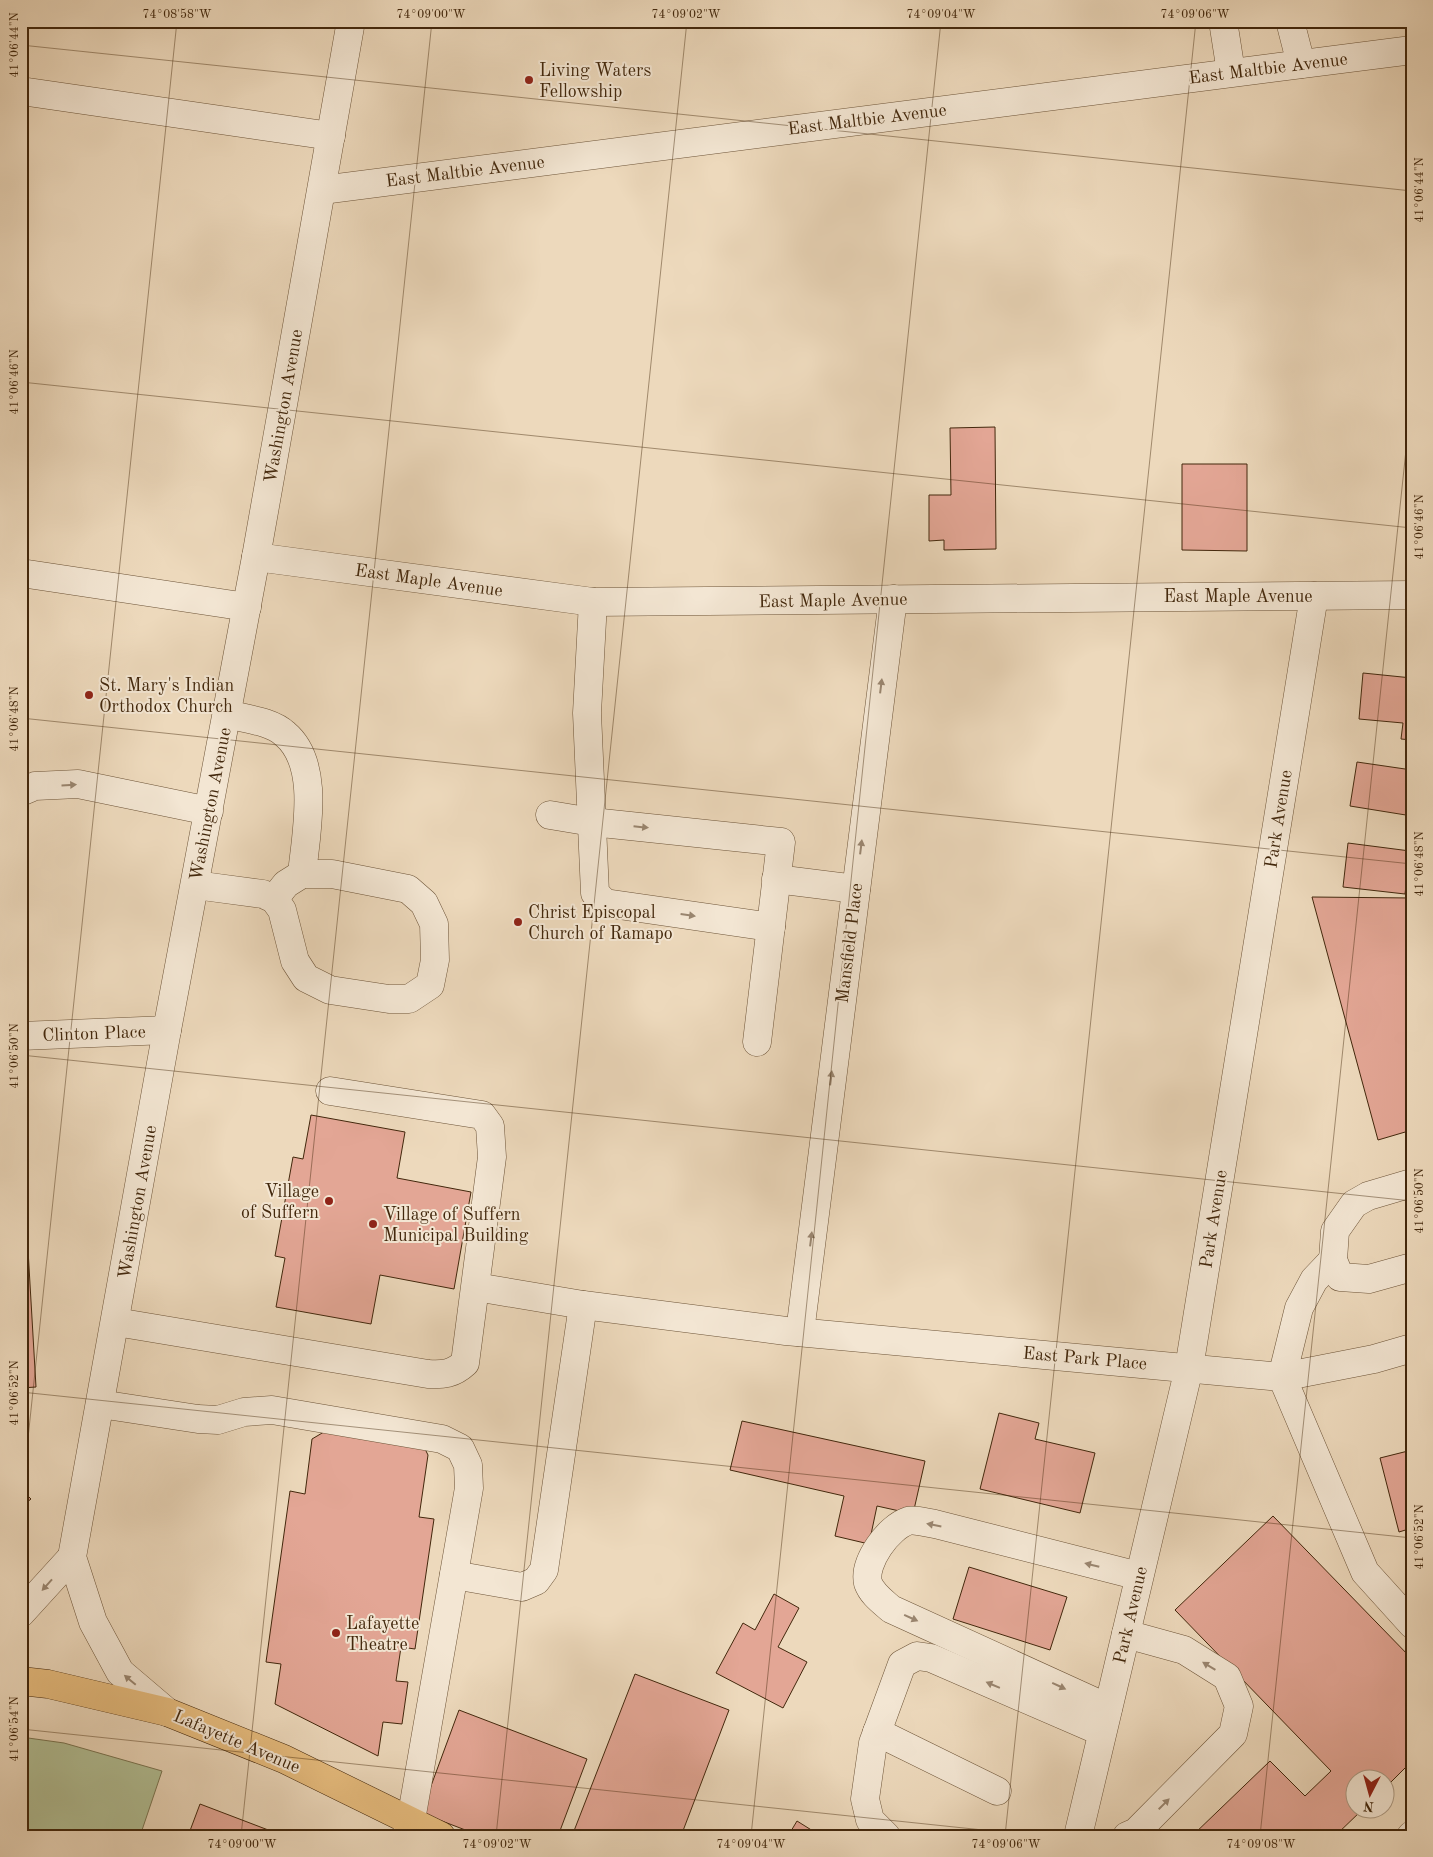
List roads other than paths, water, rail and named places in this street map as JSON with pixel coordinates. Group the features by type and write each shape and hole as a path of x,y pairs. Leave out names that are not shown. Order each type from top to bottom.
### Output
{"main road":[{"name":"Lafayette Avenue","path":"21,1681 48,1684 167,1712 284,1759 408,1828 441,1836"}],"street":[{"name":"Washington Avenue","path":"167,1712 120,1672 93,1622 72,1557 116,1322 167,1030 247,607 351,21"},
{"path":"1223,21 1231,72"},
{"path":"1290,21 1301,64"},
{"name":"East Maltbie Avenue","path":"322,190 1412,50"},
{"path":"21,91 331,136"},
{"name":"East Maple Avenue","path":"256,557 593,602 1412,595"},
{"path":"21,574 247,607"},
{"name":"Park Avenue","path":"1078,1836 1189,1368 1314,596"},
{"name":"Mansfield Place","path":"800,1332 892,599"},
{"path":"593,602 587,713 595,893 605,903 770,927"},
{"path":"227,714 267,725 285,733 298,750 304,763 309,813 302,874"},
{"path":"21,792 35,786 78,784 209,811"},
{"path":"550,816 781,842 756,1042"},
{"path":"195,885 263,894 274,899 282,910 295,962 306,978 330,990 389,999 408,999 430,985 436,960 434,924 424,903 408,889 332,874 302,874 286,884 274,899"},
{"path":"776,879 856,890"},
{"name":"Clinton Place","path":"21,1036 167,1030"},
{"path":"116,1322 443,1375 456,1371 465,1363 492,1157 490,1126 482,1115 330,1091"},
{"path":"1412,1183 1368,1196 1354,1204 1334,1231 1333,1260 1340,1277 1368,1279 1412,1267"},
{"path":"1333,1260 1314,1280 1299,1308 1282,1377 1365,1572 1412,1624"},
{"name":"East Park Place","path":"476,1287 583,1305 800,1332 1282,1377 1374,1359 1412,1348"},
{"path":"454,1575 522,1587 536,1581 544,1570 583,1305"},
{"path":"100,1404 198,1419 218,1420 244,1412 272,1410 442,1439 460,1448 468,1465 469,1488 408,1828"},
{"path":"1105,1720 891,1609 874,1594 868,1582 868,1567 882,1541 898,1527 909,1521 935,1524 1139,1576"},
{"path":"21,1613 72,1557"},
{"path":"1126,1634 1184,1650 1227,1676 1239,1706 1233,1734 1136,1832 1127,1836"},
{"path":"878,1828 865,1799 873,1743 902,1664 917,1656 931,1658 1105,1720"},
{"path":"877,1732 997,1791"}],"place":[{"name":"Living Waters Fellowship","path":"529,80"},
{"name":"St. Mary's Indian Orthodox Church","path":"89,695"},
{"name":"Christ Episcopal Church of Ramapo","path":"518,922"},
{"name":"Village of Suffern","path":"329,1201"},
{"name":"Village of Suffern Municipal Building","path":"373,1224"},
{"name":"Lafayette Theatre","path":"336,1633"}]}
